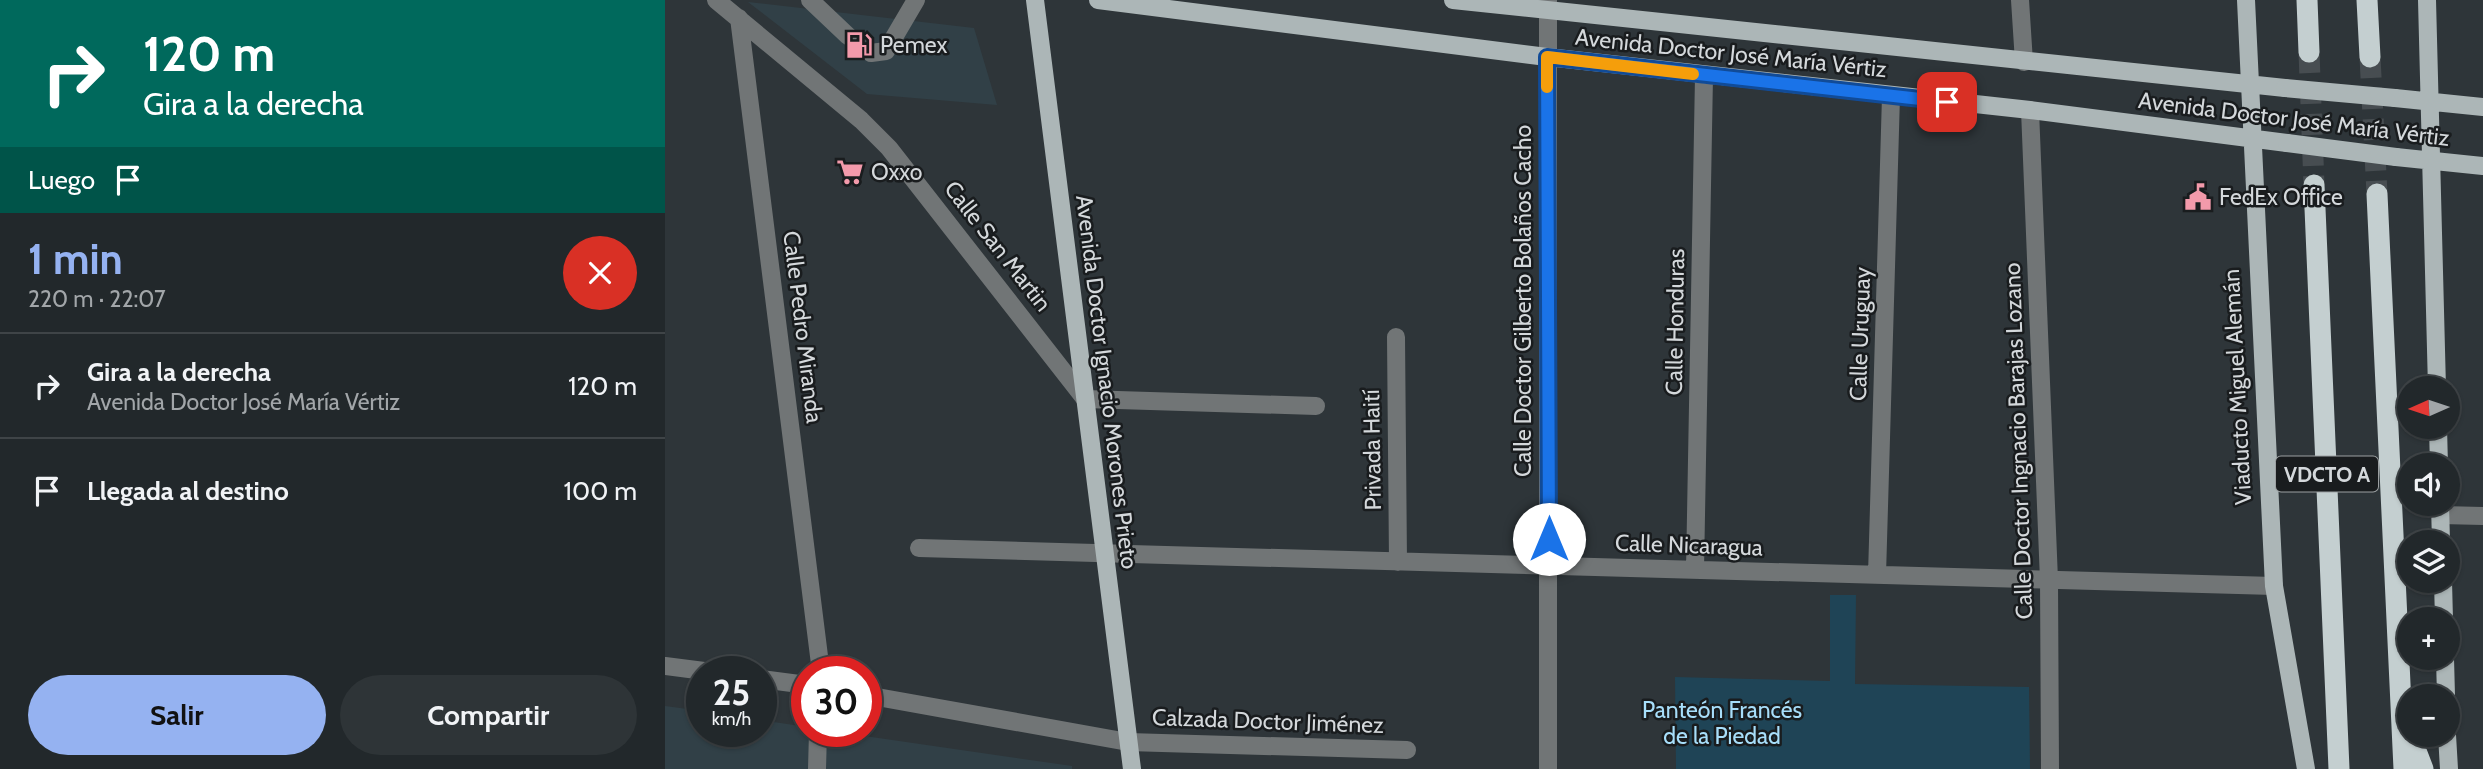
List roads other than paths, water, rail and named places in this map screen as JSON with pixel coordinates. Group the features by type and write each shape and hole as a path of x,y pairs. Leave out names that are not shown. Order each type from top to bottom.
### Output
{"highway":[{"path":"2307,0 2309,52"},
{"path":"2367,0 2370,57"},
{"name":"VDCTO A","path":"2314,185 2339,769"},
{"name":"VDCTO A","path":"2377,194 2400,684"},
{"name":"VDCTO A","path":"2404,747 2405,769"},
{"path":"2415,747 2423,769"}],"main road":[{"name":"Avenida Doctor Ignacio Morones Prieto","path":"1035,0 1132,769"},
{"name":"Avenida Doctor José María Vértiz","path":"1098,0 1704,76 2030,110 2483,166"},
{"name":"Avenida Doctor José María Vértiz","path":"1453,0 1548,5 2024,62 2483,107"},
{"name":"Viaducto Miguel Alemán","path":"2246,0 2274,586 2306,769"},
{"path":"2427,0 2437,376"},
{"path":"2448,747 2449,769"}],"street":[{"path":"716,0 739,18"},
{"path":"810,0 848,36"},
{"path":"871,53 886,51 916,0"},
{"path":"2020,0 2024,62"},
{"name":"Calle Doctor Gilberto Bolaños Cacho","path":"1548,5 1548,769"},
{"name":"Calle San Martin","path":"739,18 861,120 889,148 1085,399"},
{"name":"Calle Pedro Miranda","path":"739,18 819,656"},
{"name":"Calle Honduras","path":"1695,570 1704,76"},
{"name":"Calle Uruguay","path":"1877,575 1891,96"},
{"name":"Calle Doctor Ingnacio Barajas Lozano","path":"2030,110 2049,580 2050,769"},
{"name":"Privada Haití","path":"1395,337 1398,562"},
{"path":"1085,399 1316,405"},
{"path":"2460,513 2483,516"},
{"name":"Calle Nicaragua","path":"919,548 2274,586"},
{"path":"665,666 686,669"},
{"name":"Calzada Doctor Jiménez","path":"882,698 1128,742 1407,750"},
{"path":"817,769 818,747"}],"tunnel":[{"path":"848,36 871,53"},
{"path":"2309,52 2314,185"},
{"path":"2370,57 2377,194"}],"place":[{"name":"Pemex","path":"859,45"},
{"name":"Oxxo","path":"850,172"},
{"name":"FedEx Office","path":"2198,197"}],"park label":[{"name":"Panteón Francés de la Piedad","path":"1722,723"}]}
